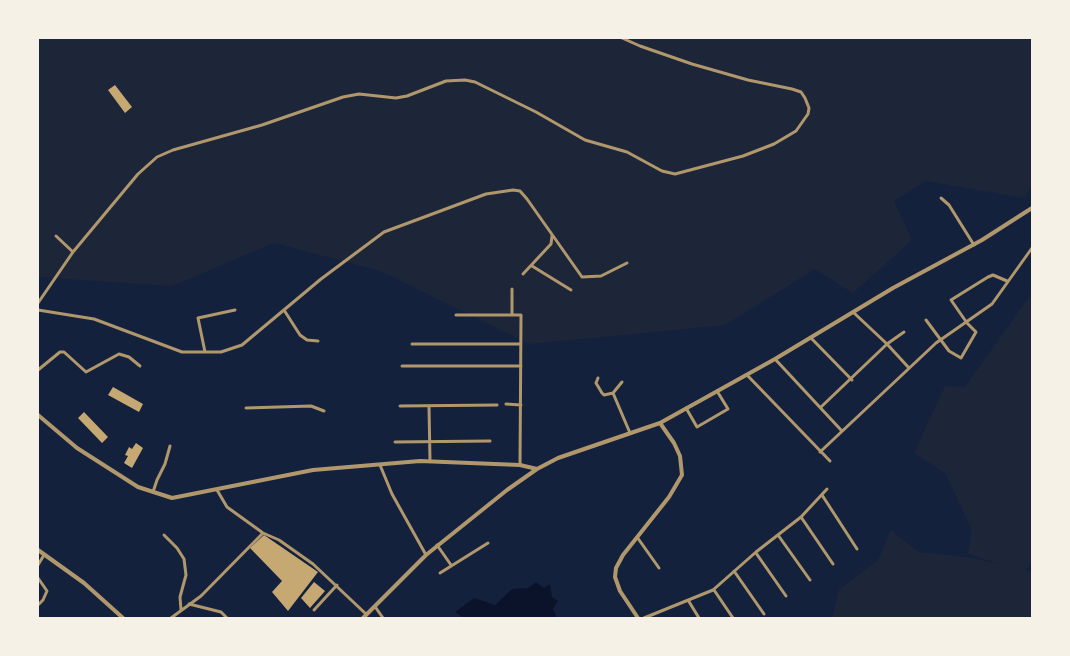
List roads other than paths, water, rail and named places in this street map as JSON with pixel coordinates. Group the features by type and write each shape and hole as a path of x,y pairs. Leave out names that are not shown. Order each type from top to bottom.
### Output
{"street":[{"path":"38,303 73,252 138,174 157,157 343,97 359,94 396,98 446,81 475,82 536,112 585,140 627,152 662,171 675,174 743,156 774,144 796,131 808,114 809,108 805,98 801,93 792,89 748,80 692,64 622,38"},
{"path":"38,310 94,319 182,352 221,352 242,345 321,279 384,232 486,194 513,190 520,191 527,199 582,277 601,276 627,263"},
{"path":"941,198 949,205 974,245"},
{"path":"217,490 227,507 313,564 337,585 365,617 426,555 537,469 558,458 660,423 775,359 893,288 974,245 1032,208"},
{"path":"523,274 551,244 552,234"},
{"path":"56,236 73,252"},
{"path":"820,452 841,430 940,341 992,304 1032,248"},
{"path":"532,266 572,290"},
{"path":"926,320 949,351 961,358 976,332 951,300 993,275 1008,281"},
{"path":"512,289 512,315"},
{"path":"205,352 198,318 235,310"},
{"path":"284,310 300,335 307,339 318,340"},
{"path":"853,312 909,368"},
{"path":"456,315 521,315 520,465"},
{"path":"821,407 852,380 887,344 904,332"},
{"path":"811,338 852,380"},
{"path":"412,344 521,344"},
{"path":"38,370 53,357 64,352 86,372 119,354 129,357 140,366"},
{"path":"775,359 841,430"},
{"path":"402,366 521,366"},
{"path":"747,375 830,461"},
{"path":"598,378 596,383 604,395 613,393 622,382"},
{"path":"686,408 697,427 728,409 717,391"},
{"path":"613,393 630,433"},
{"path":"506,404 521,405"},
{"path":"400,406 497,405"},
{"path":"246,408 311,406 324,411"},
{"path":"429,406 430,461"},
{"path":"38,415 76,448 138,487 172,498 313,470 430,461 520,465 537,469"},
{"path":"638,618 620,591 615,577 618,562 669,497 682,475 680,456 660,423"},
{"path":"395,442 490,441"},
{"path":"153,492 170,446"},
{"path":"380,465 392,495 426,555"},
{"path":"644,618 713,590 801,516 826,489"},
{"path":"821,495 857,549"},
{"path":"801,516 833,564"},
{"path":"171,618 201,596 263,533"},
{"path":"164,535 184,559 186,575 180,597 181,610"},
{"path":"778,535 810,580"},
{"path":"637,537 659,567"},
{"path":"440,573 488,543"},
{"path":"438,545 451,565"},
{"path":"38,550 84,584 123,618"},
{"path":"756,552 786,596"},
{"path":"38,565 44,555"},
{"path":"734,571 764,614"},
{"path":"38,578 48,591 38,605"},
{"path":"314,610 337,585"},
{"path":"713,590 733,618"},
{"path":"688,600 699,618"},
{"path":"189,604 221,612 227,618"},
{"path":"376,608 383,618"},
{"path":"659,612 663,618"}]}
